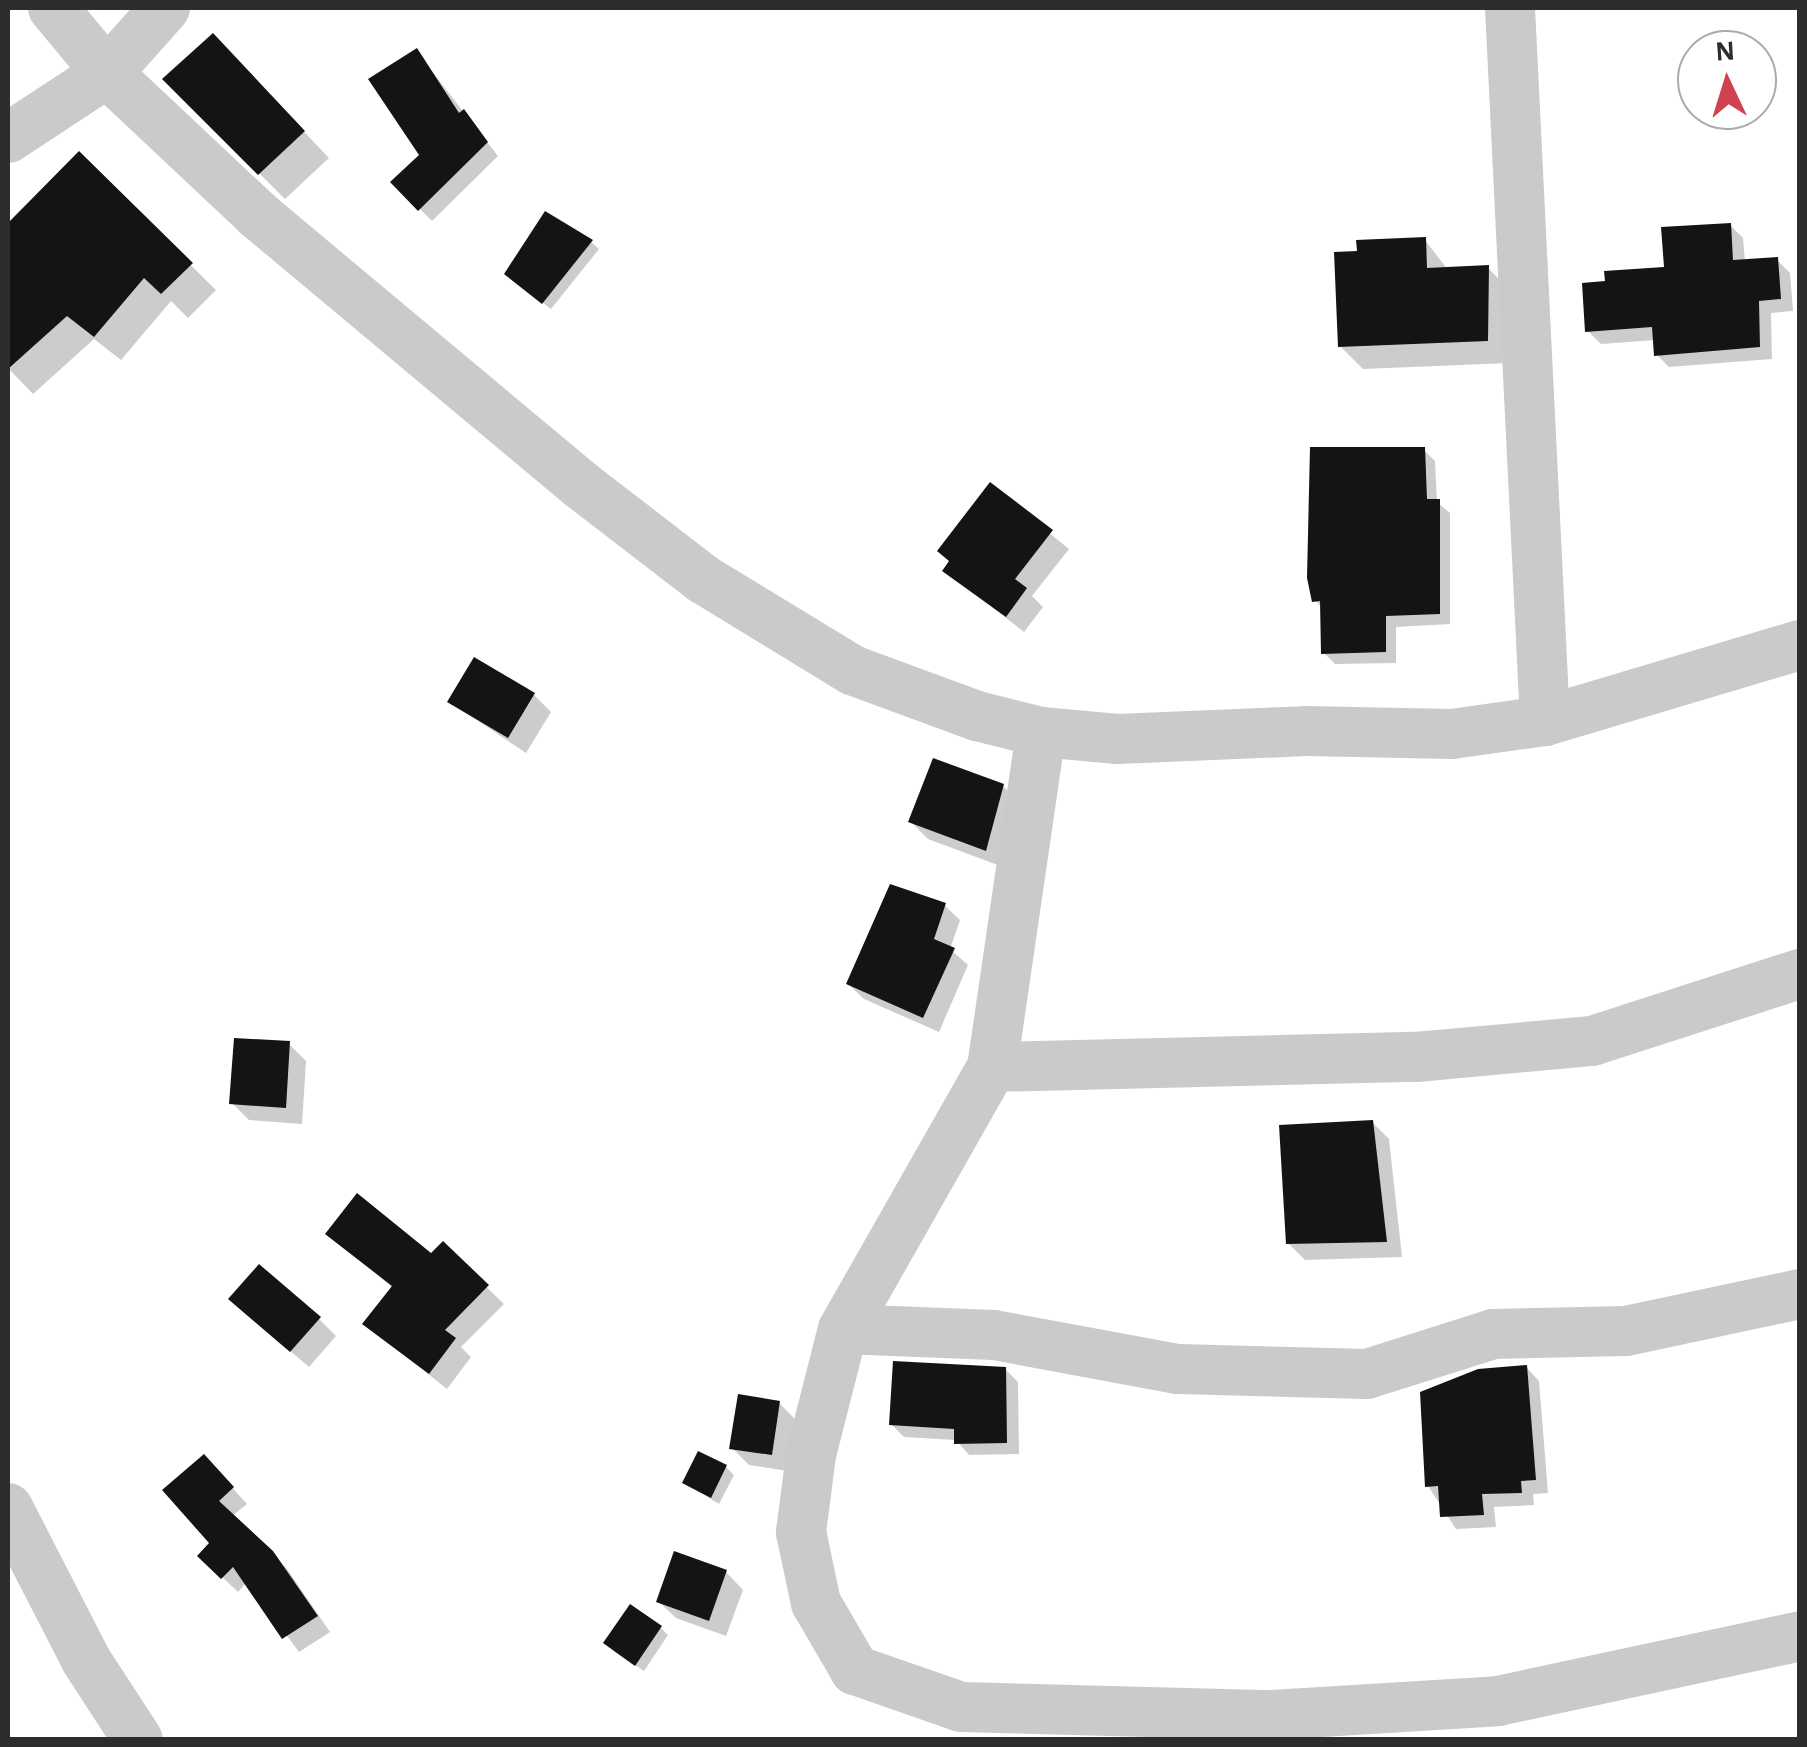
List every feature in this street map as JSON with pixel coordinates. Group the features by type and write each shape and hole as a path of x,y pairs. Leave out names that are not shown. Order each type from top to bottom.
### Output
{"street":[{"path":"54,8 107,73 258,215 704,579 852,670 1041,732 1118,739 1306,731 1452,734 1545,720 1800,645"},
{"path":"8,138 107,73 164,8"},
{"path":"1510,8 1545,720"},
{"path":"1041,732 992,1067 843,1329 812,1455 801,1532 816,1604 855,1670 961,1707 1272,1716 1498,1701 1800,1636"},
{"path":"992,1067 1416,1057 1592,1040 1800,974"},
{"path":"843,1329 994,1335 1178,1368 1366,1374 1493,1334 1626,1332 1800,1294"},
{"path":"8,1508 86,1660 138,1740"}],"building":[{"path":"213,33 305,131 258,175 162,79"},
{"path":"417,48 459,113 464,109 488,142 418,211 390,182 419,155 368,79"},
{"path":"79,151 193,263 161,294 144,278 94,337 67,316 8,369 8,223"},
{"path":"545,211 593,240 542,304 504,274"},
{"path":"1731,223 1733,260 1778,257 1781,299 1759,301 1760,347 1654,356 1652,327 1585,332 1582,283 1605,281 1604,271 1664,267 1661,227"},
{"path":"1426,237 1427,268 1489,265 1488,341 1338,347 1334,252 1357,251 1356,240"},
{"path":"1310,447 1425,447 1427,499 1440,499 1440,614 1386,616 1386,652 1321,654 1320,601 1312,602 1307,578"},
{"path":"990,482 1053,530 1015,579 1027,588 1006,617 942,571 949,561 937,551"},
{"path":"474,657 535,693 508,738 447,702"},
{"path":"933,758 1004,784 986,851 908,822"},
{"path":"890,884 946,903 934,939 955,948 923,1018 846,984"},
{"path":"234,1038 290,1041 286,1108 229,1104"},
{"path":"1373,1120 1387,1242 1286,1244 1279,1125"},
{"path":"357,1193 431,1253 443,1241 489,1285 445,1330 456,1338 429,1374 362,1324 392,1286 325,1234"},
{"path":"259,1264 321,1317 290,1352 228,1299"},
{"path":"893,1361 1006,1367 1007,1443 954,1444 954,1429 889,1425"},
{"path":"1527,1365 1536,1480 1521,1481 1522,1493 1482,1494 1484,1515 1440,1517 1438,1486 1425,1487 1420,1392 1478,1369"},
{"path":"738,1394 780,1401 772,1455 729,1449"},
{"path":"698,1451 727,1465 711,1498 682,1483"},
{"path":"204,1454 234,1487 219,1501 273,1551 318,1616 282,1639 233,1567 221,1579 197,1556 209,1543 162,1490"},
{"path":"674,1551 727,1570 709,1621 656,1602"},
{"path":"630,1604 662,1626 635,1666 603,1643"}]}
